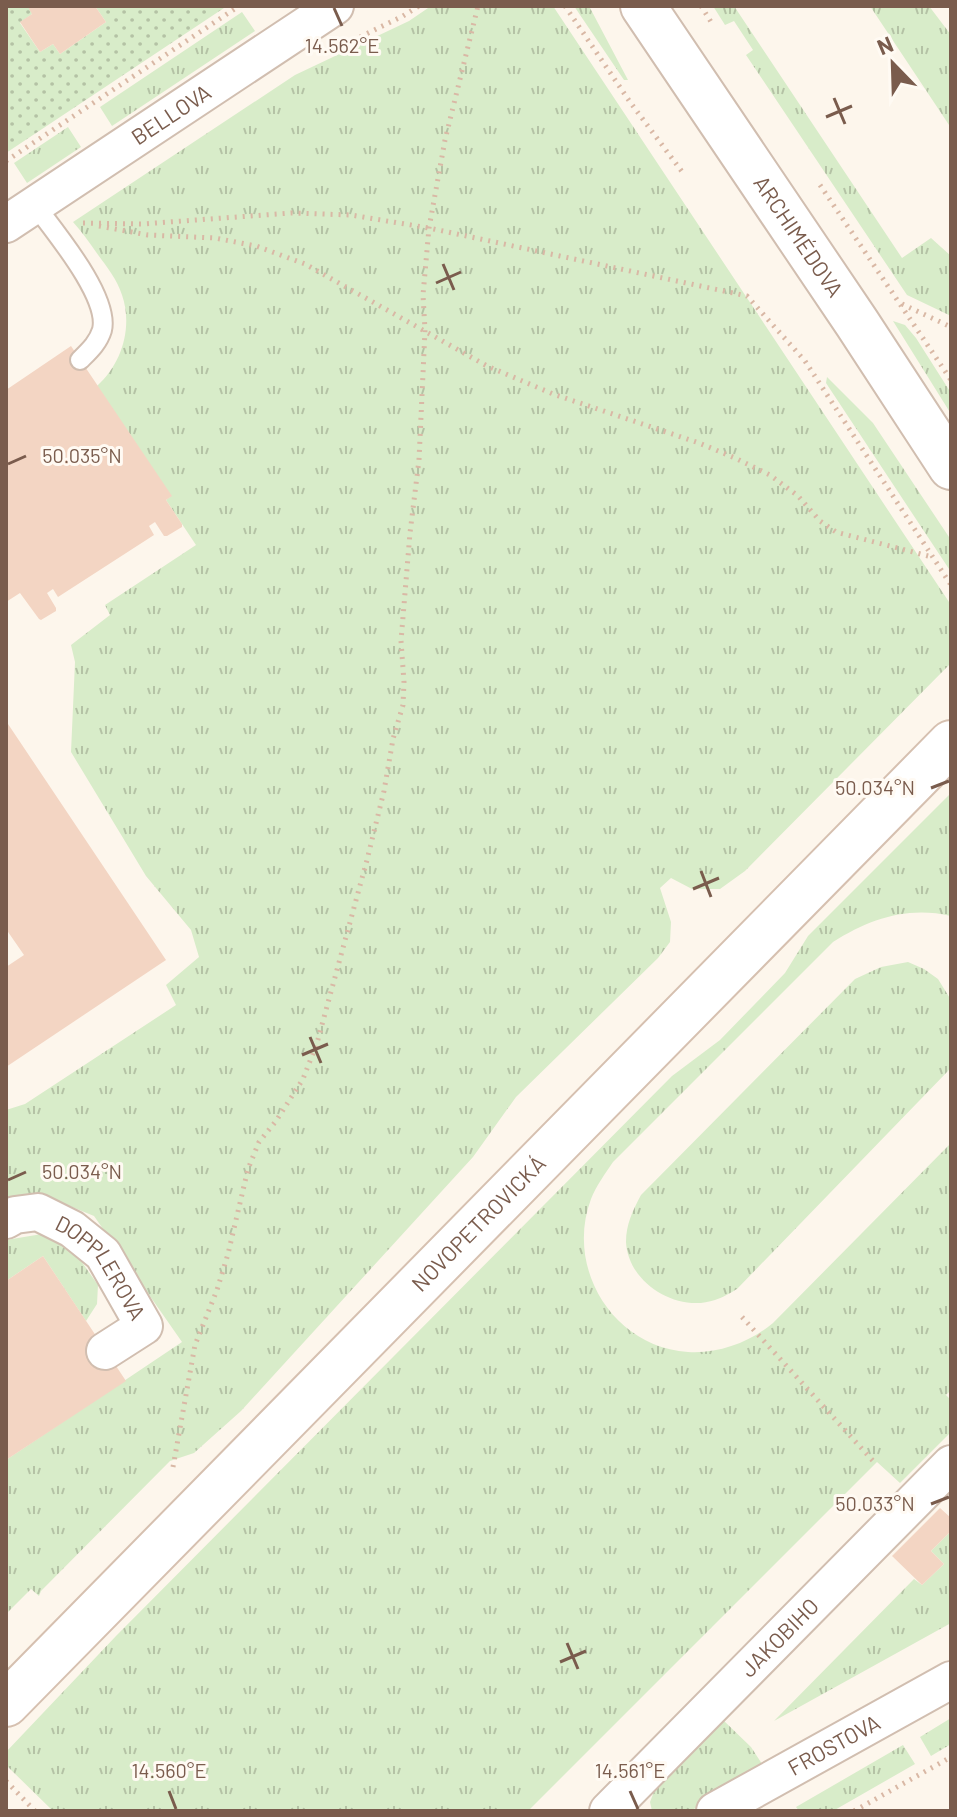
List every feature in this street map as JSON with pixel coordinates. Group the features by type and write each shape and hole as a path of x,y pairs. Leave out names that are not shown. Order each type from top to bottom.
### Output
{"main road":[{"name":"ARCHIMÉDOVA","path":"643,6 951,467"},
{"name":"NOVOPETROVICKÁ","path":"6,1704 951,743"}],"street":[{"name":"BELLOVA","path":"21,214 335,6"},
{"name":"DOPPLEROVA","path":"6,1220 15,1215 38,1212 72,1229 103,1254 144,1326 105,1351"},
{"name":"JAKOBIHO","path":"608,1811 951,1464"},
{"name":"FROSTOVA","path":"715,1811 951,1680"}],"lane":[{"path":"21,214 77,262 95,293 102,313 102,329 94,347 80,360"}],"path":[{"path":"6,161 239,6"},
{"path":"173,1467 195,1345 228,1254 248,1169 259,1142 303,1079 317,1043 384,791 393,739 403,705 401,641 419,460 425,330 423,295 429,228 445,140 478,6"},
{"path":"565,6 683,173"},
{"path":"701,6 713,25"},
{"path":"820,185 951,380"},
{"path":"73,222 142,224 291,213 351,215 429,228 747,296 805,361 951,585"},
{"path":"83,223 148,235 215,238 256,246 305,264 487,366 553,394 699,443 770,475 798,496 820,521 836,532 933,557"},
{"path":"901,304 951,327"},
{"path":"742,1317 874,1462"},
{"path":"854,1811 951,1757"},
{"path":"6,1781 35,1811"}],"green space":[{"path":"6,6 30,6 32,14 20,23 40,52 53,44 60,54 106,22 95,6 227,6 6,153"},
{"path":"431,6 553,6 951,605 951,663 745,871 720,889 692,889 671,878 660,888 671,922 670,942 658,958 516,1097 473,1157 241,1411 194,1453 170,1461 39,1596 31,1589 6,1614 6,1460 182,1342 94,1216 43,1195 6,1205 6,1110 25,1104 176,1005 166,985 199,957 191,930 146,876 71,752 75,662 71,645 110,615 105,605 196,545 166,500 171,496 97,386 119,356 126,332 125,307 114,278 73,222 295,75 409,21"},
{"path":"574,6 589,6 628,80 624,80"},
{"path":"713,6 734,6 902,258 931,238 951,256 951,316 907,295 746,55 753,50 734,21 725,25"},
{"path":"870,6 929,6 951,35 951,128"},
{"path":"242,12 255,31 112,126 100,107"},
{"path":"68,127 81,147 27,183 14,163"},
{"path":"893,321 905,325 916,338 951,393 951,414"},
{"path":"827,377 873,423 951,540 951,572 826,383"},
{"path":"951,793 951,916 919,913 889,917 833,942 613,1162 591,1199 585,1225 585,1251 590,1276 602,1300 617,1320 638,1336 661,1347 688,1352 722,1349 754,1336 773,1323 951,1143 951,1390 946,1395 951,1400 951,1432 900,1483 877,1462 528,1811 53,1811 6,1765 6,1752 116,1636 672,1076 720,1040 785,973 808,936"},
{"path":"908,962 938,979 951,1000 951,1066 948,1071 737,1289 715,1300 685,1302 657,1291 645,1282 635,1270 626,1242 629,1223 641,1195 855,979 881,967"},
{"path":"48,1233 67,1241 98,1285 97,1304 86,1321 43,1256 6,1281 6,1240"},
{"path":"951,1531 951,1623 774,1721 914,1579 922,1585 944,1564 931,1551"},
{"path":"951,1718 951,1744 931,1756 920,1737"},
{"path":"723,1720 751,1747 766,1770 690,1811 652,1811 650,1802 655,1789"},
{"path":"903,1745 915,1764 833,1811 799,1811 796,1807"}],"building":[{"path":"30,6 95,6 106,22 60,54 53,44 40,52 20,22 32,14"},
{"path":"71,346 172,496 166,500 182,527 164,536 155,522 149,526 154,535 58,597 53,589 47,593 56,611 41,620 20,593 6,602 6,390"},
{"path":"6,721 166,960 6,1067 6,967 24,955 6,929"},
{"path":"43,1256 126,1381 6,1460 6,1281"},
{"path":"940,1508 951,1518 951,1531 931,1551 944,1564 922,1585 892,1556"}]}
